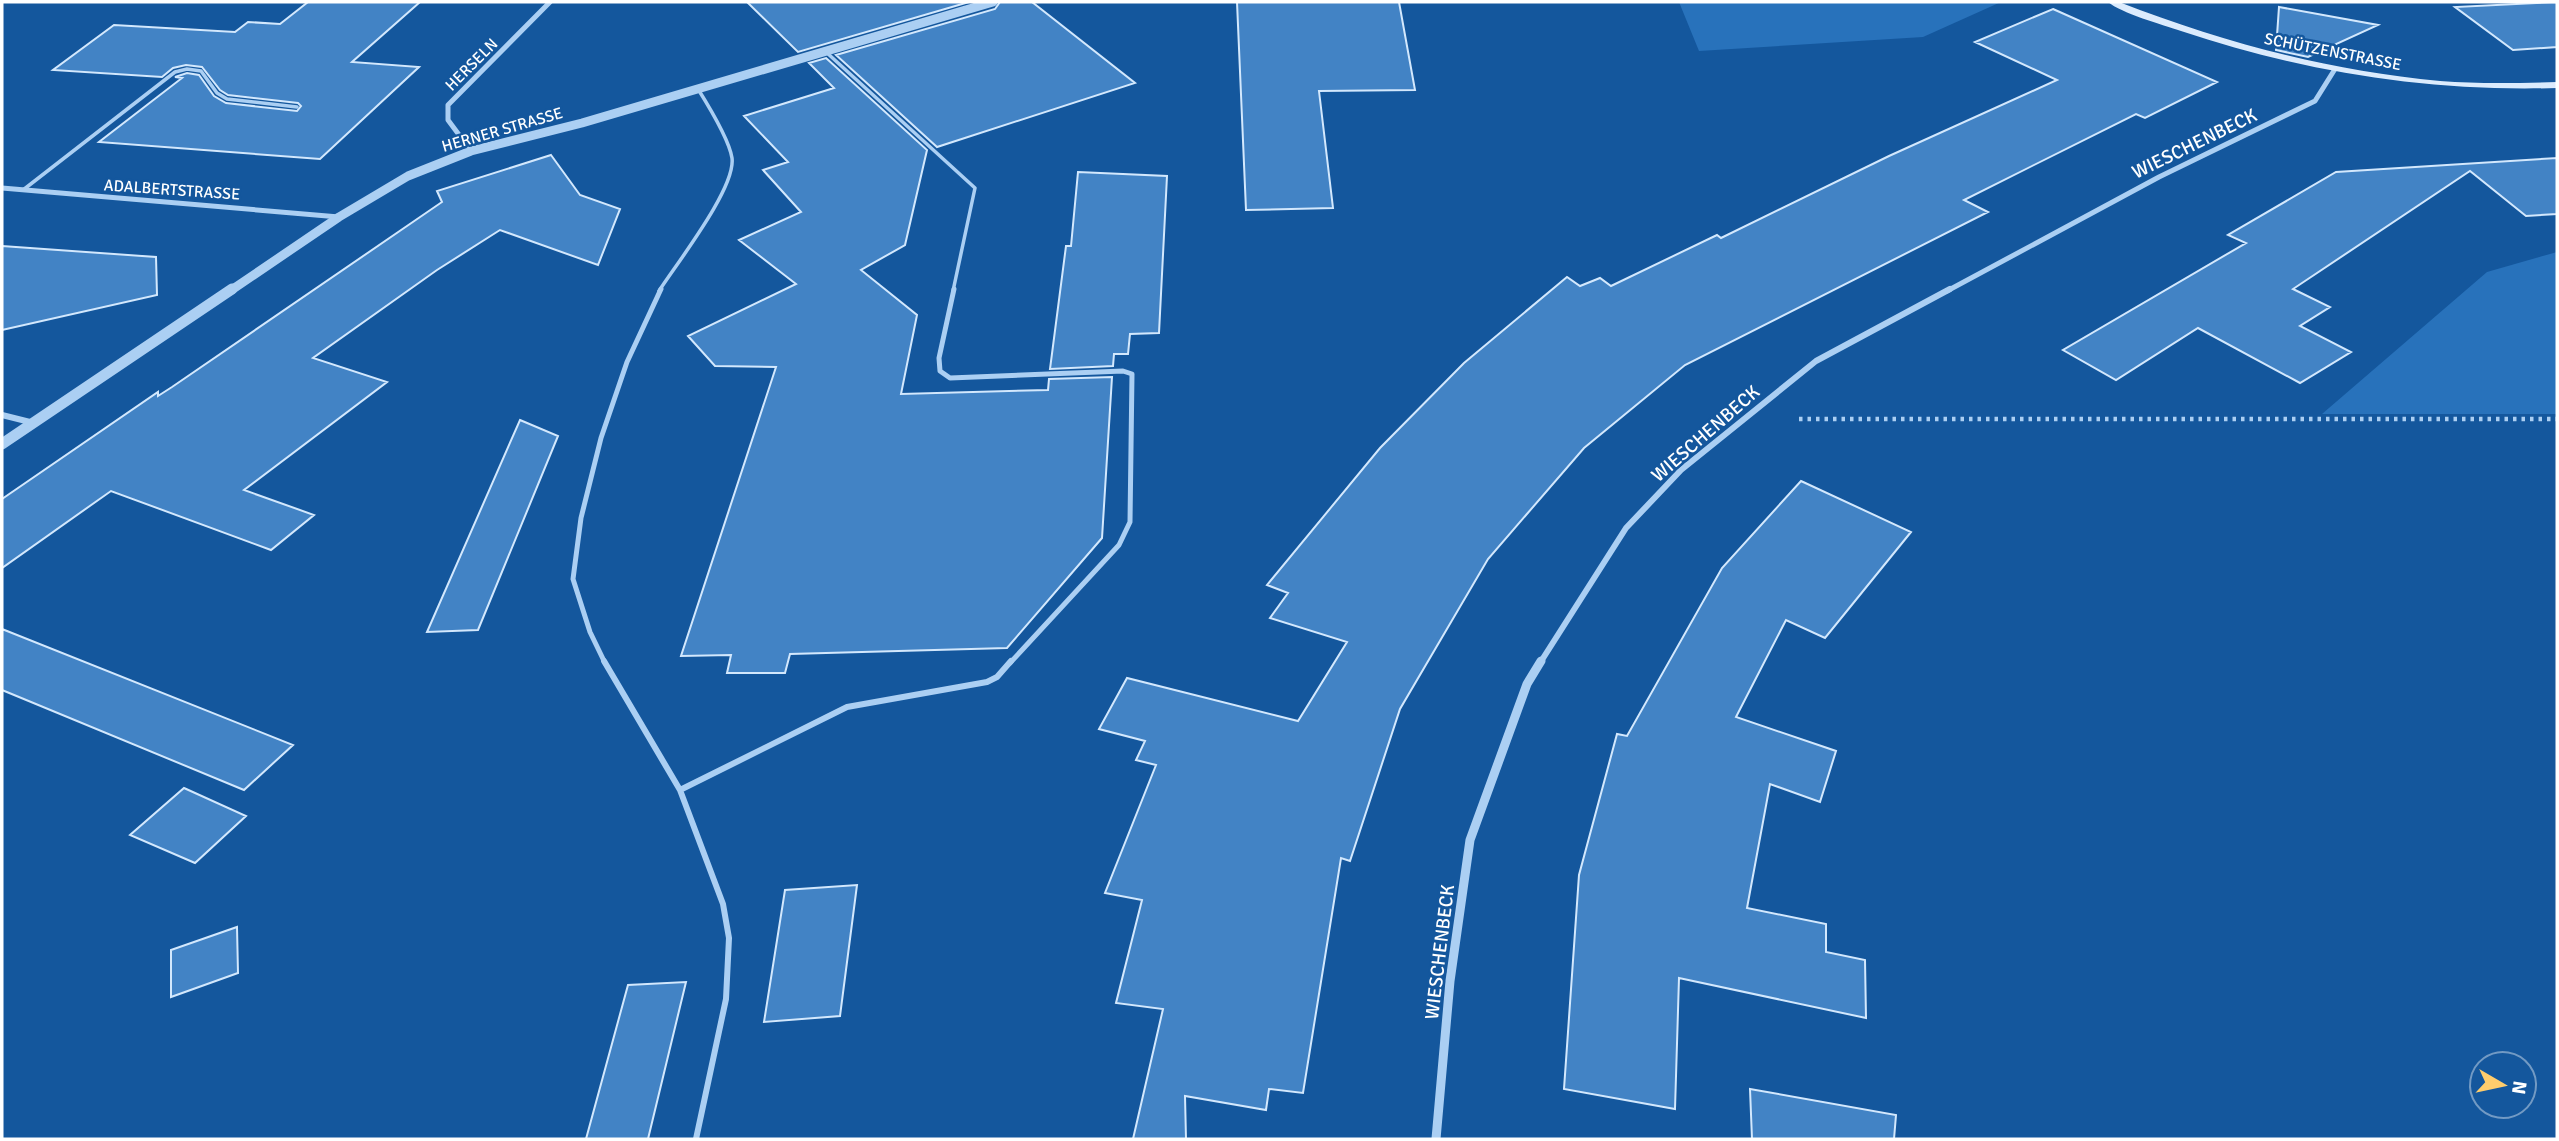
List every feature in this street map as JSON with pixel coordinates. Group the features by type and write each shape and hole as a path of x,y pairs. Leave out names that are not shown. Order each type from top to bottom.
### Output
{"main road":[{"name":"SCHÜTZENSTRASSE","path":"2112,2 2211,39 2277,59 2464,88 2557,85"}],"street":[{"name":"HERSELN","path":"471,151 448,120 448,105 550,2"},
{"name":"HERNER STRASSE","path":"2,444 340,217 408,176 471,151 582,123 993,2"},
{"name":"WIESCHENBECK","path":"1436,1139 1450,981 1470,840 1527,684 1626,528 1681,470 1816,361 2159,177 2315,101 2335,69"},
{"name":"ADALBERTSTRASSE","path":"2,188 340,217"},
{"path":"2,415 34,423"}],"lane":[{"path":"680,790 847,707 987,682 997,677 1119,545 1130,522 1132,374 1122,371 961,379 944,375 939,366 939,358 975,188 826,52"},
{"path":"23,190 175,72 187,69 201,71 217,93 227,99 297,107"},
{"path":"696,1139 726,999 729,938 723,904 680,790 612,680 590,632 573,579 581,518 601,438 627,362 656,296 727,187 732,158 713,113 698,89"}],"path":[{"path":"1748,416 1948,420 2557,419"}],"shaded area":[{"path":"1679,2 2001,2 1923,37 1699,51"},
{"path":"2557,252 2557,414 2322,414 2487,272"}],"building":[{"path":"308,2 420,2 352,62 419,67 320,159 99,142 182,78 175,77 187,73 199,75 214,96 226,103 297,111 301,106 298,103 228,95 220,90 202,67 186,65 173,68 162,77 53,70 114,25 235,32 248,22 280,24"},
{"path":"747,2 969,2 798,52"},
{"path":"1000,2 1032,2 1135,83 937,147 836,55 995,9"},
{"path":"1237,2 1399,2 1415,90 1319,91 1333,208 1246,210"},
{"path":"2557,2 2557,47 2513,50 2455,7"},
{"path":"2279,7 2378,25 2308,57 2276,50"},
{"path":"2053,9 2217,82 2145,118 2136,114 1964,200 1988,212 1685,365 1584,448 1488,559 1400,709 1350,861 1341,858 1303,1093 1269,1089 1266,1110 1185,1096 1186,1139 1133,1139 1163,1009 1116,1003 1142,900 1105,893 1156,765 1136,760 1145,741 1099,729 1127,678 1298,721 1347,642 1270,618 1288,593 1267,585 1380,448 1464,363 1567,277 1580,286 1600,278 1611,286 1717,235 1721,238 1889,156 2057,80 1975,42"},
{"path":"826,58 927,150 905,245 861,270 917,315 901,394 1048,390 1049,379 1112,377 1102,538 1007,648 790,654 785,673 727,673 731,655 681,656 776,367 715,366 688,336 796,284 739,240 801,212 763,170 788,162 744,116 834,88 809,63"},
{"path":"551,155 580,195 620,209 598,265 500,230 437,270 313,358 387,382 244,490 314,515 271,550 111,491 2,568 2,499 158,392 158,396 172,387 442,202 437,191"},
{"path":"2557,158 2557,214 2526,216 2470,171 2293,289 2330,307 2300,326 2351,352 2300,383 2198,328 2116,380 2063,350 2246,243 2228,235 2336,172"},
{"path":"1078,172 1167,176 1159,333 1130,334 1128,354 1114,354 1113,366 1050,369 1066,246 1071,246"},
{"path":"2,246 156,257 157,295 2,330"},
{"path":"520,420 558,436 478,630 427,632"},
{"path":"1801,481 1911,532 1825,638 1786,620 1736,717 1836,751 1820,802 1770,784 1747,908 1826,924 1826,952 1865,960 1866,1018 1679,978 1675,1109 1564,1089 1579,875 1617,734 1627,736 1722,568"},
{"path":"2,629 293,745 244,790 2,690"},
{"path":"184,788 246,816 195,863 130,835"},
{"path":"857,885 840,1016 764,1022 785,890"},
{"path":"237,927 238,973 171,997 171,950"},
{"path":"686,982 648,1139 586,1139 628,985"},
{"path":"1750,1089 1896,1115 1894,1139 1752,1139"}]}
